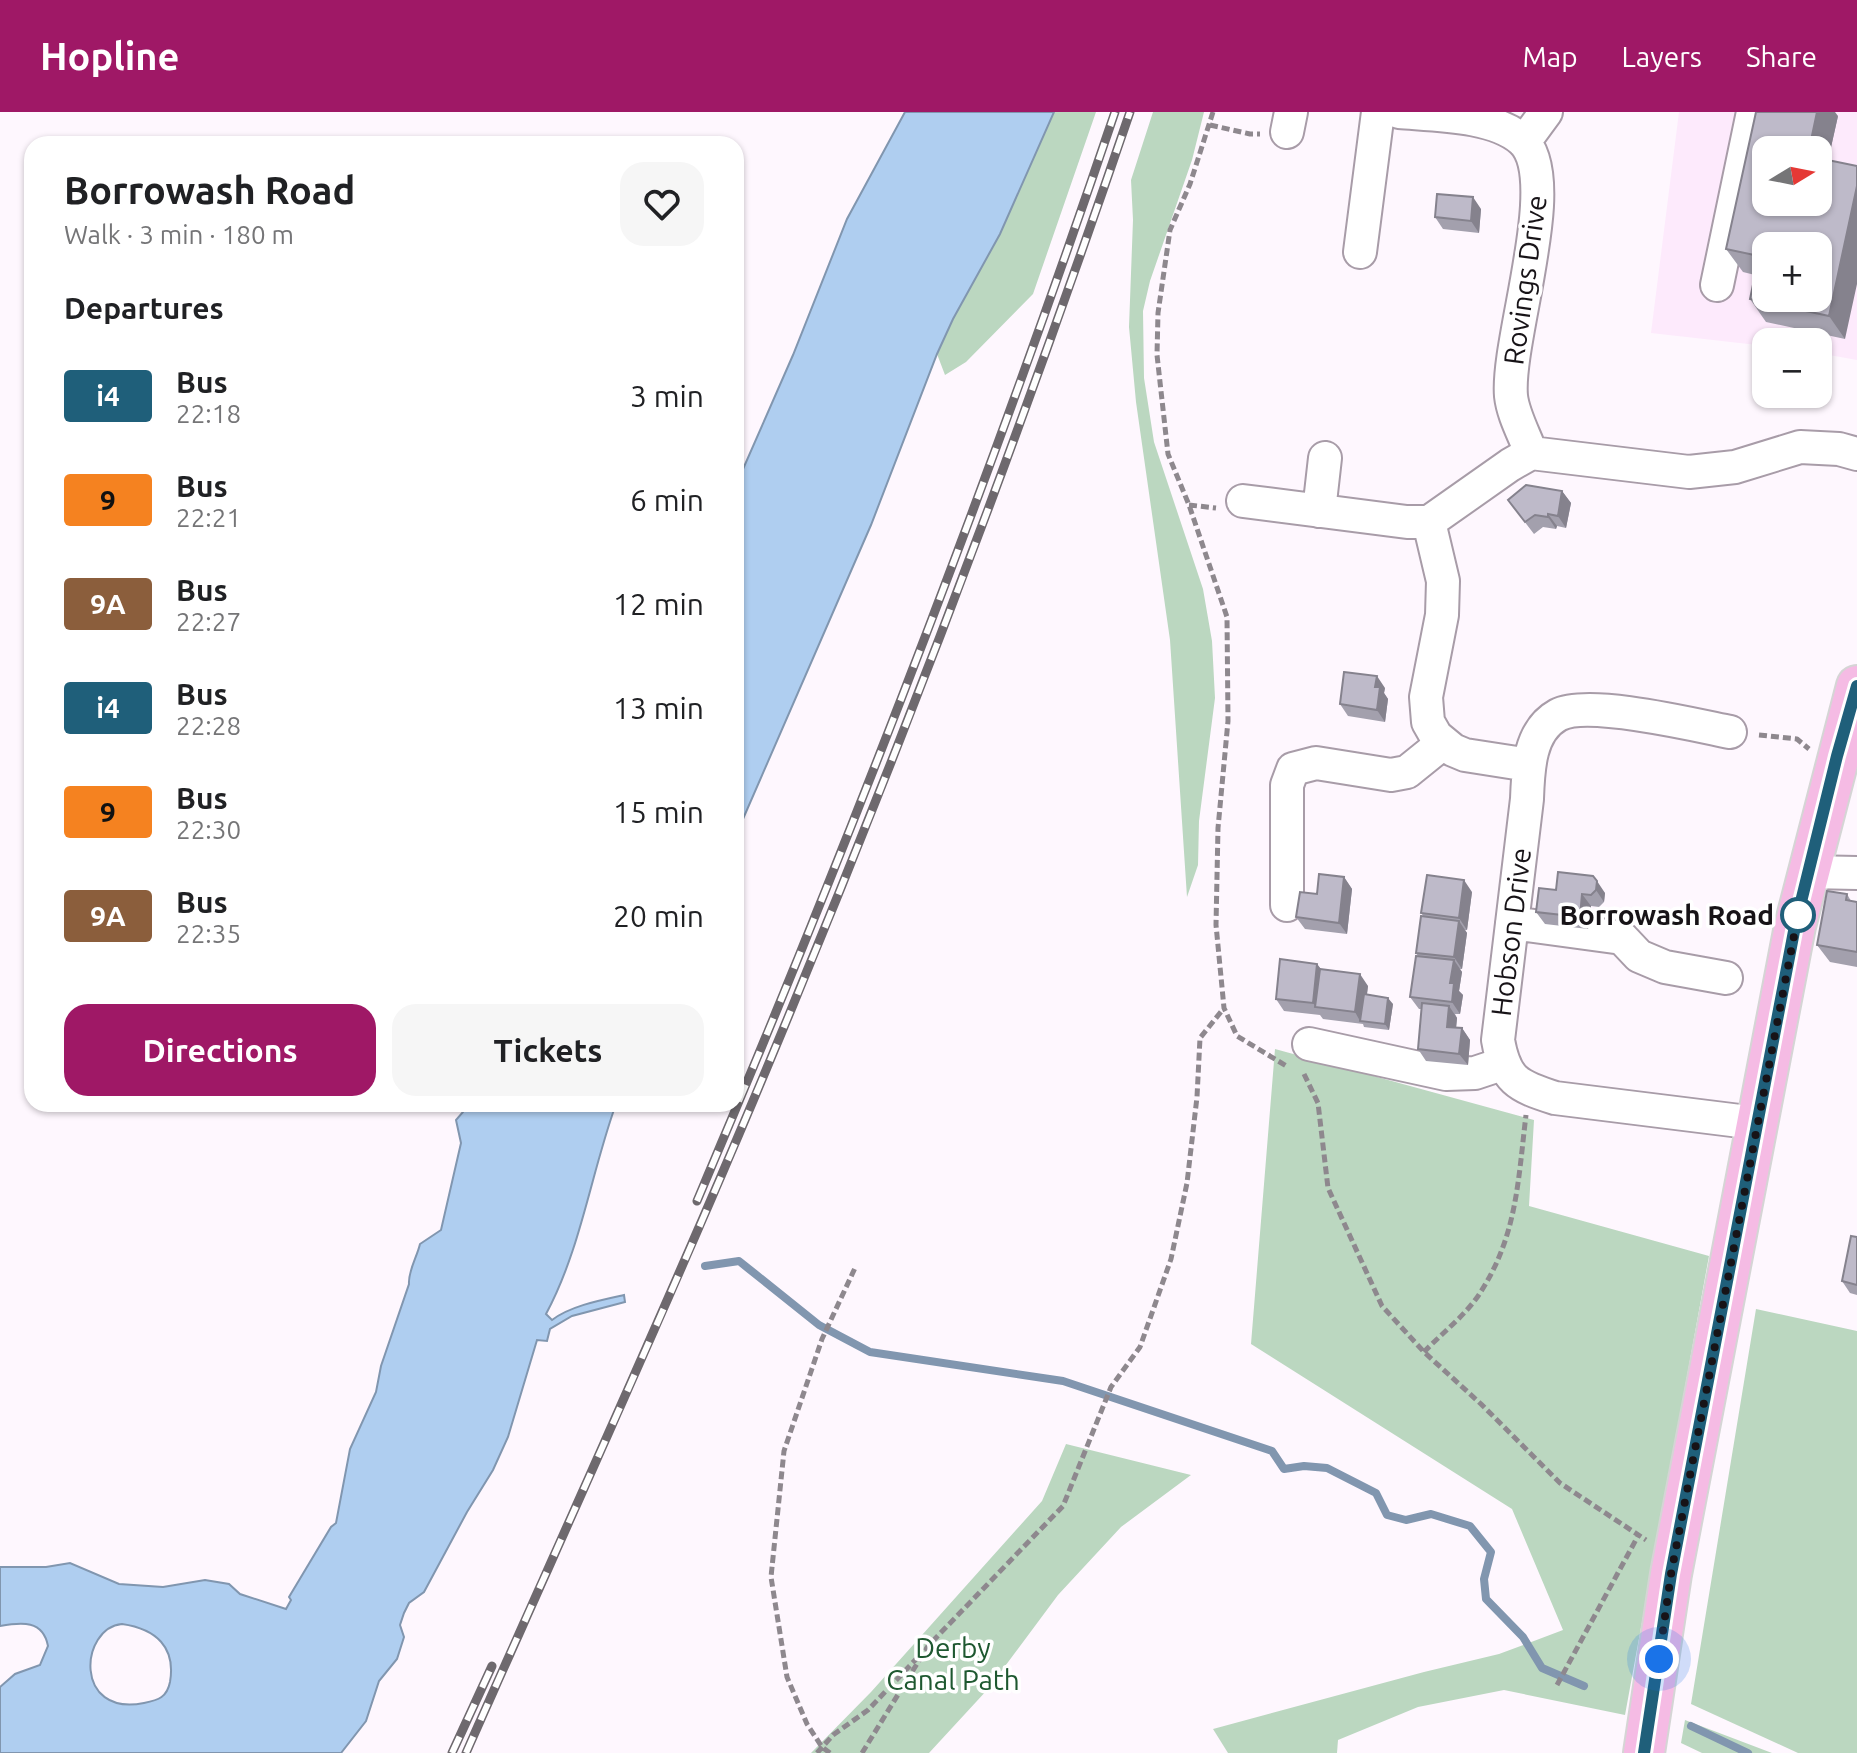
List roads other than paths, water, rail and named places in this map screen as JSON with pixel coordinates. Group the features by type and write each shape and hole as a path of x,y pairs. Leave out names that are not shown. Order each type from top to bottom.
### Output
{"main road":[{"path":"1644,1753 1671,1574 1795,926 1857,686"}],"street":[{"path":"1360,252 1378,112"},
{"path":"1399,112 1491,123 1524,142 1546,112"},
{"path":"1717,285 1753,112"},
{"name":"Rovings Drive","path":"1524,142 1534,160 1539,181 1535,226 1511,370 1511,398 1531,453"},
{"path":"1243,501 1407,522 1429,522 1531,453 1689,472 1735,467 1800,447 1839,449 1857,454"},
{"path":"1319,511 1325,458"},
{"path":"1429,522 1443,581 1442,615 1425,710 1431,730 1443,743 1465,755 1529,765"},
{"name":"Hobson Drive","path":"1502,1064 1498,1040 1529,765 1536,740 1559,714 1578,710 1657,718 1730,732"},
{"path":"1287,905 1287,785 1293,769 1316,763 1391,775 1407,772 1443,743"},
{"path":"1808,872 1857,873"},
{"path":"1512,923 1622,938 1639,956 1665,967 1726,978"},
{"path":"1309,1044 1446,1074 1475,1073 1502,1064 1516,1083 1555,1098 1756,1123"}],"water":[{"path":"905,112 1054,112 1000,234 937,354 871,525 744,817 744,467 847,219"},
{"path":"463,1112 613,1112 577,1237 546,1314 552,1320 577,1307 624,1295 625,1302 572,1316 550,1329 547,1341 537,1340 508,1437 493,1470 424,1592 409,1603 404,1613 400,1625 404,1637 397,1659 379,1681 366,1721 341,1753 0,1753 0,1687 15,1674 40,1665 48,1646 36,1627 24,1624 0,1626 0,1567 46,1567 70,1563 119,1584 163,1587 205,1580 229,1584 240,1594 286,1609 291,1600 289,1597 336,1523 350,1449 376,1392 381,1366 420,1244 441,1230 461,1143 456,1120","holes":["122,1624 145,1630 161,1642 170,1659 167,1691 158,1699 144,1703 121,1704 105,1697 95,1685 91,1670 92,1654 98,1640 108,1629"]}],"waterway":[{"path":"705,1266 739,1261 819,1325 870,1352 1063,1381 1272,1451 1284,1469 1304,1466 1327,1468 1376,1493 1387,1515 1406,1520 1431,1514 1470,1526 1491,1552 1484,1579 1486,1599 1523,1637 1542,1668 1584,1686"},
{"path":"1691,1726 1748,1753"}],"railway":[{"path":"744,1088 809,932 968,524 1115,112"},
{"path":"466,1753 718,1183 854,856 997,486 1130,112"},
{"path":"697,1201 734,1112"},
{"path":"452,1753 492,1666"}],"place":[{"name":"Borrowash Road","path":"1798,915"}],"park label":[{"name":"Derby Canal Path","path":"953,1664"}]}
